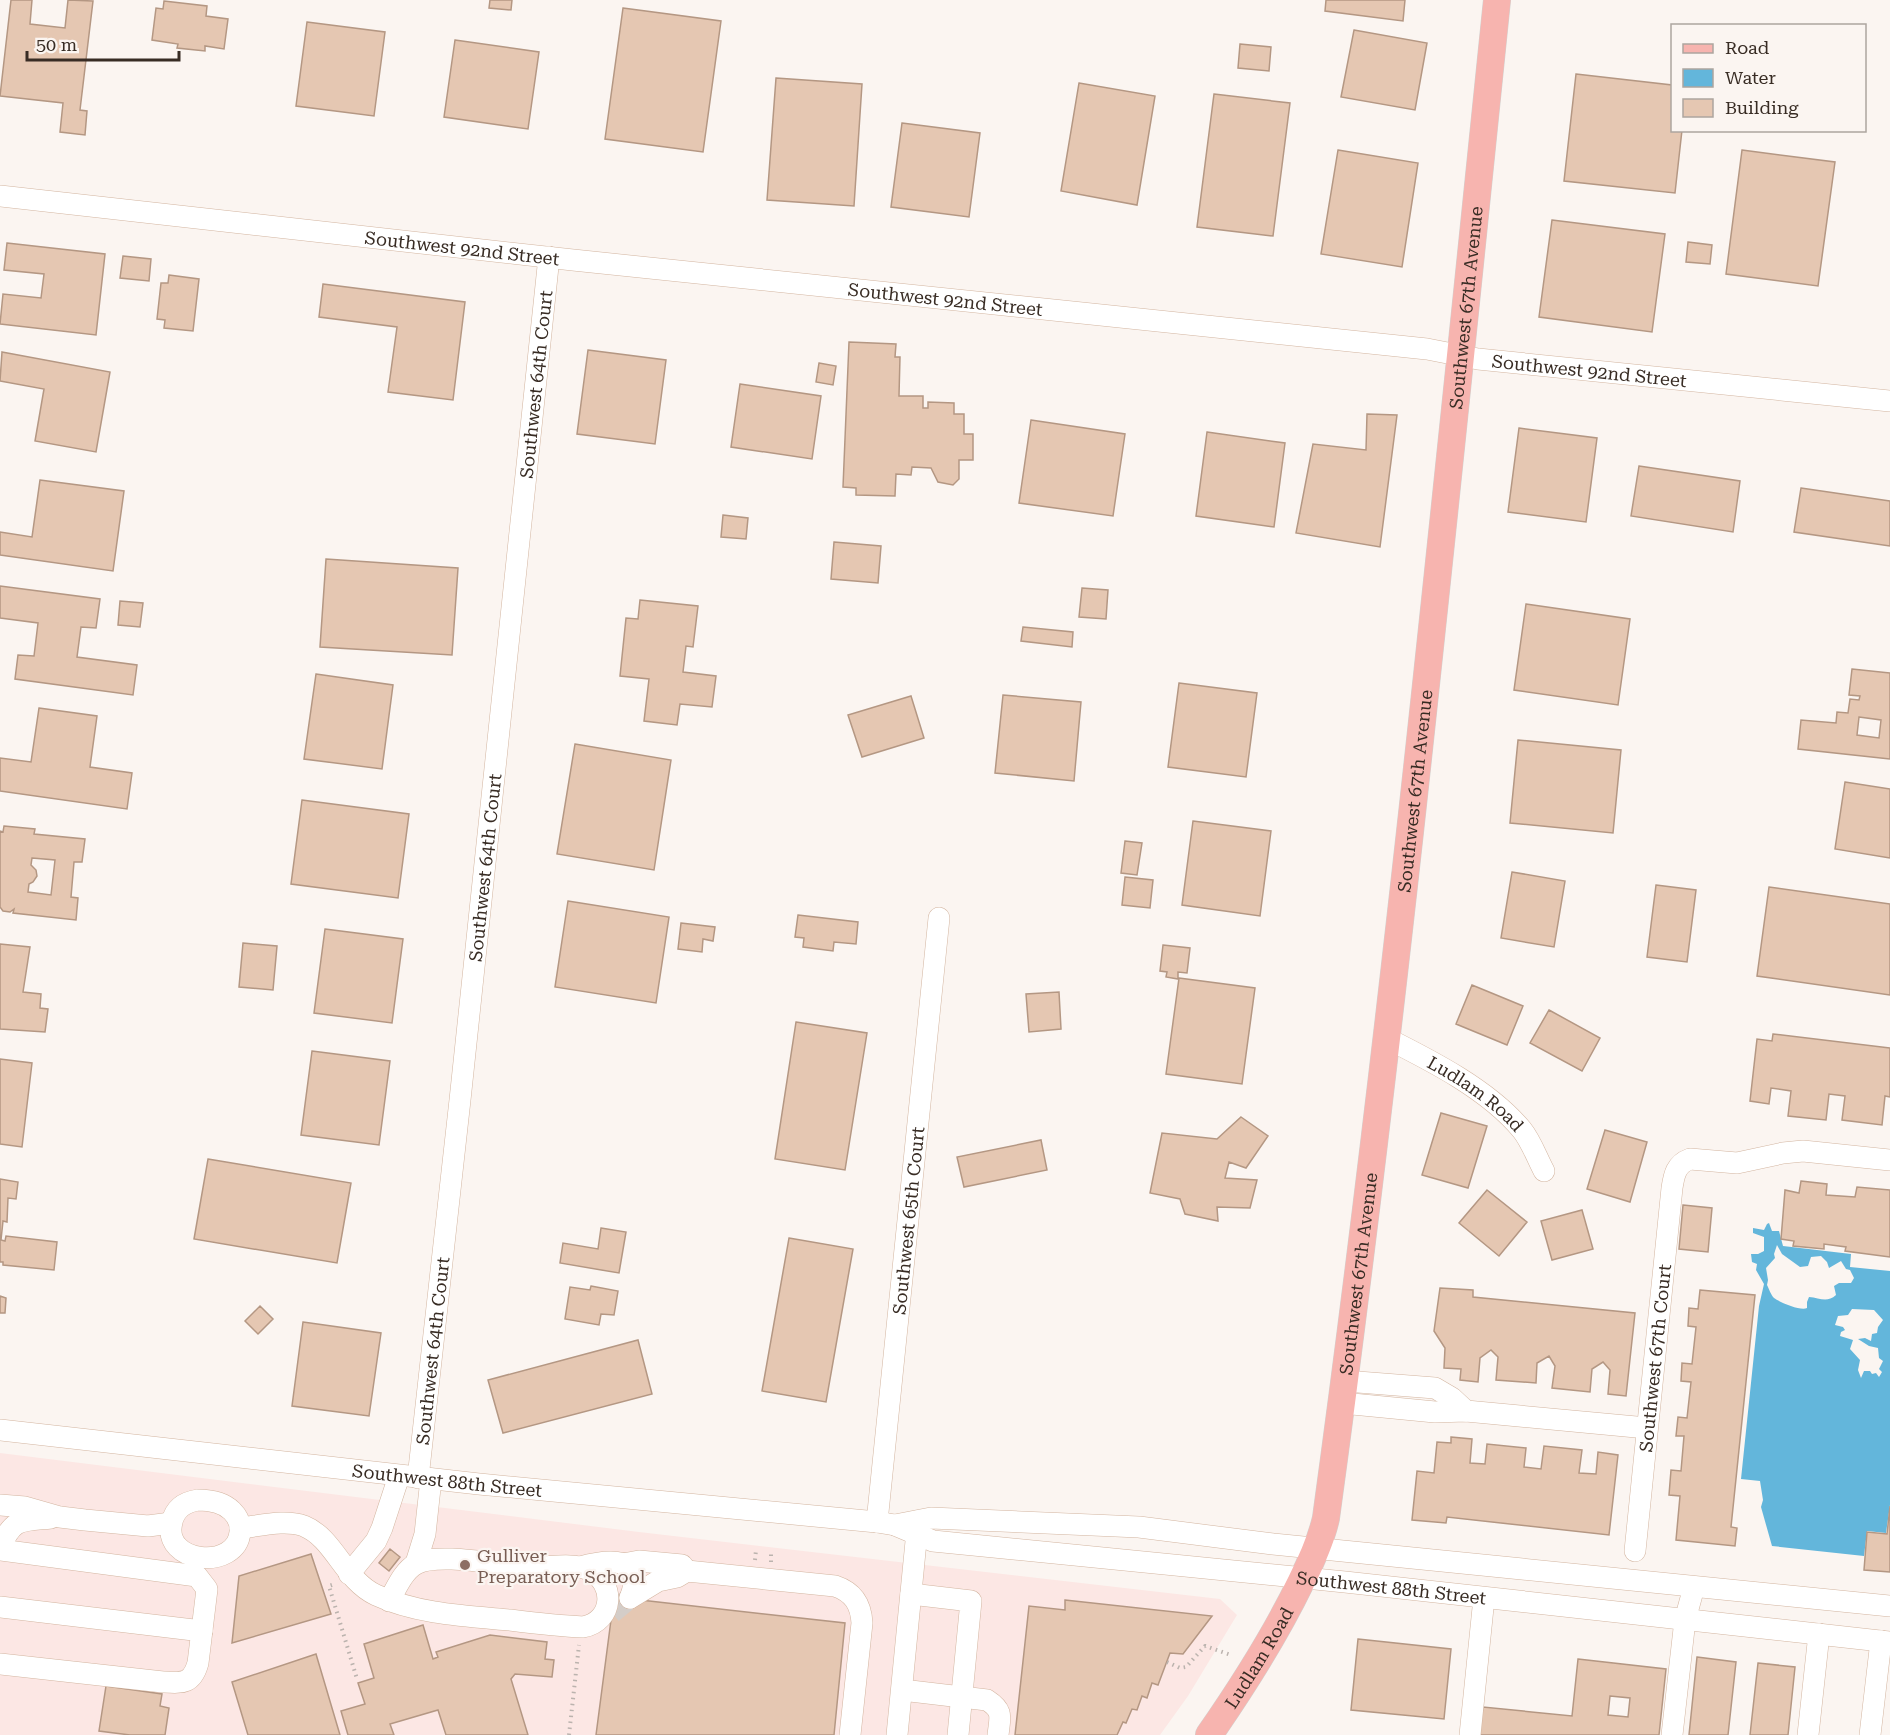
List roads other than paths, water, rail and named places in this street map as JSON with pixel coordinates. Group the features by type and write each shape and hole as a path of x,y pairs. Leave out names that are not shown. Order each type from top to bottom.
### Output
{"main road":[{"name":"Southwest 67th Avenue","path":"1303,1578 1317,1548 1326,1518 1344,1392 1386,1038 1497,0"},
{"name":"Ludlam Road","path":"1209,1735 1270,1641 1303,1578"}],"street":[{"name":"Southwest 92nd Street","path":"0,196 549,257 1427,349 1478,359 1890,401"},
{"name":"Southwest 64th Court","path":"416,1478 460,1100 549,257"},
{"name":"Southwest 65th Court","path":"886,1523 939,918"},
{"name":"Ludlam Road","path":"1386,1038 1430,1061 1506,1113 1524,1132 1544,1171"},
{"name":"Southwest 67th Court","path":"1635,1551 1672,1188 1678,1167 1690,1159 1737,1163 1783,1152 1803,1151 1890,1160"},
{"path":"1344,1392 1435,1388 1452,1398 1466,1412 1647,1428"},
{"name":"Southwest 88th Street","path":"0,1430 416,1478 886,1523 917,1527 933,1541 1303,1578 1886,1642"},
{"path":"416,1478 424,1534 416,1563"},
{"path":"342,1579 376,1541 385,1521 416,1478"},
{"path":"0,1664 181,1683 195,1673 207,1588 199,1567 175,1544 171,1534 171,1523 175,1513 182,1505 209,1500 230,1509 237,1517 240,1528 239,1540 232,1549 199,1567 0,1549 8,1531 17,1524 60,1517"},
{"path":"0,1505 25,1507 60,1517 148,1526 171,1523"},
{"name":"Southwest 88th Street","path":"917,1527 931,1518 1139,1527 1317,1548 1890,1606"},
{"path":"240,1528 286,1523 303,1526 312,1530 326,1544 342,1579 389,1600 438,1613 575,1627 590,1625 606,1616 607,1587 597,1575 580,1567"},
{"path":"897,1735 917,1527"},
{"path":"389,1600 408,1570 416,1563 432,1559 531,1567 580,1567 609,1561 623,1564 639,1561 682,1565 687,1571"},
{"path":"623,1564 632,1573 633,1591 630,1598 658,1581 677,1577 687,1571 835,1586 844,1589 860,1607 862,1623 850,1735"},
{"path":"1672,1735 1685,1620 1694,1587"},
{"path":"911,1594 971,1601 958,1735"},
{"path":"1470,1735 1484,1598"},
{"path":"0,1607 202,1630"},
{"path":"1808,1735 1819,1634"},
{"path":"1870,1735 1886,1642"},
{"path":"902,1690 987,1700 999,1709 998,1735"}],"water":[{"path":"1769,1223 1772,1231 1779,1231 1783,1246 1851,1254 1850,1267 1890,1271 1890,1505 1886,1533 1867,1531 1864,1556 1772,1546 1761,1507 1763,1500 1760,1481 1741,1479 1759,1306 1764,1284 1756,1270 1757,1264 1752,1262 1751,1254 1764,1251 1764,1237 1753,1233 1753,1228 1764,1230","holes":["1777,1245 1782,1254 1800,1267 1808,1266 1811,1257 1821,1256 1829,1268 1841,1261 1854,1278 1851,1283 1839,1283 1834,1286 1836,1295 1830,1299 1809,1297 1807,1308 1786,1304 1774,1298 1767,1285 1766,1268 1775,1258","1852,1309 1874,1310 1883,1320 1877,1333 1872,1334 1871,1341 1865,1338 1858,1339 1869,1346 1878,1348 1879,1358 1883,1361 1879,1369 1882,1372 1879,1377 1876,1373 1864,1371 1861,1378 1858,1370 1860,1360 1850,1349 1853,1340 1840,1336 1845,1330 1835,1325 1838,1316 1848,1315"]}],"tunnel":[{"path":"612,1613 630,1598"}],"place":[{"name":"Gulliver Preparatory School","path":"465,1565"}]}
